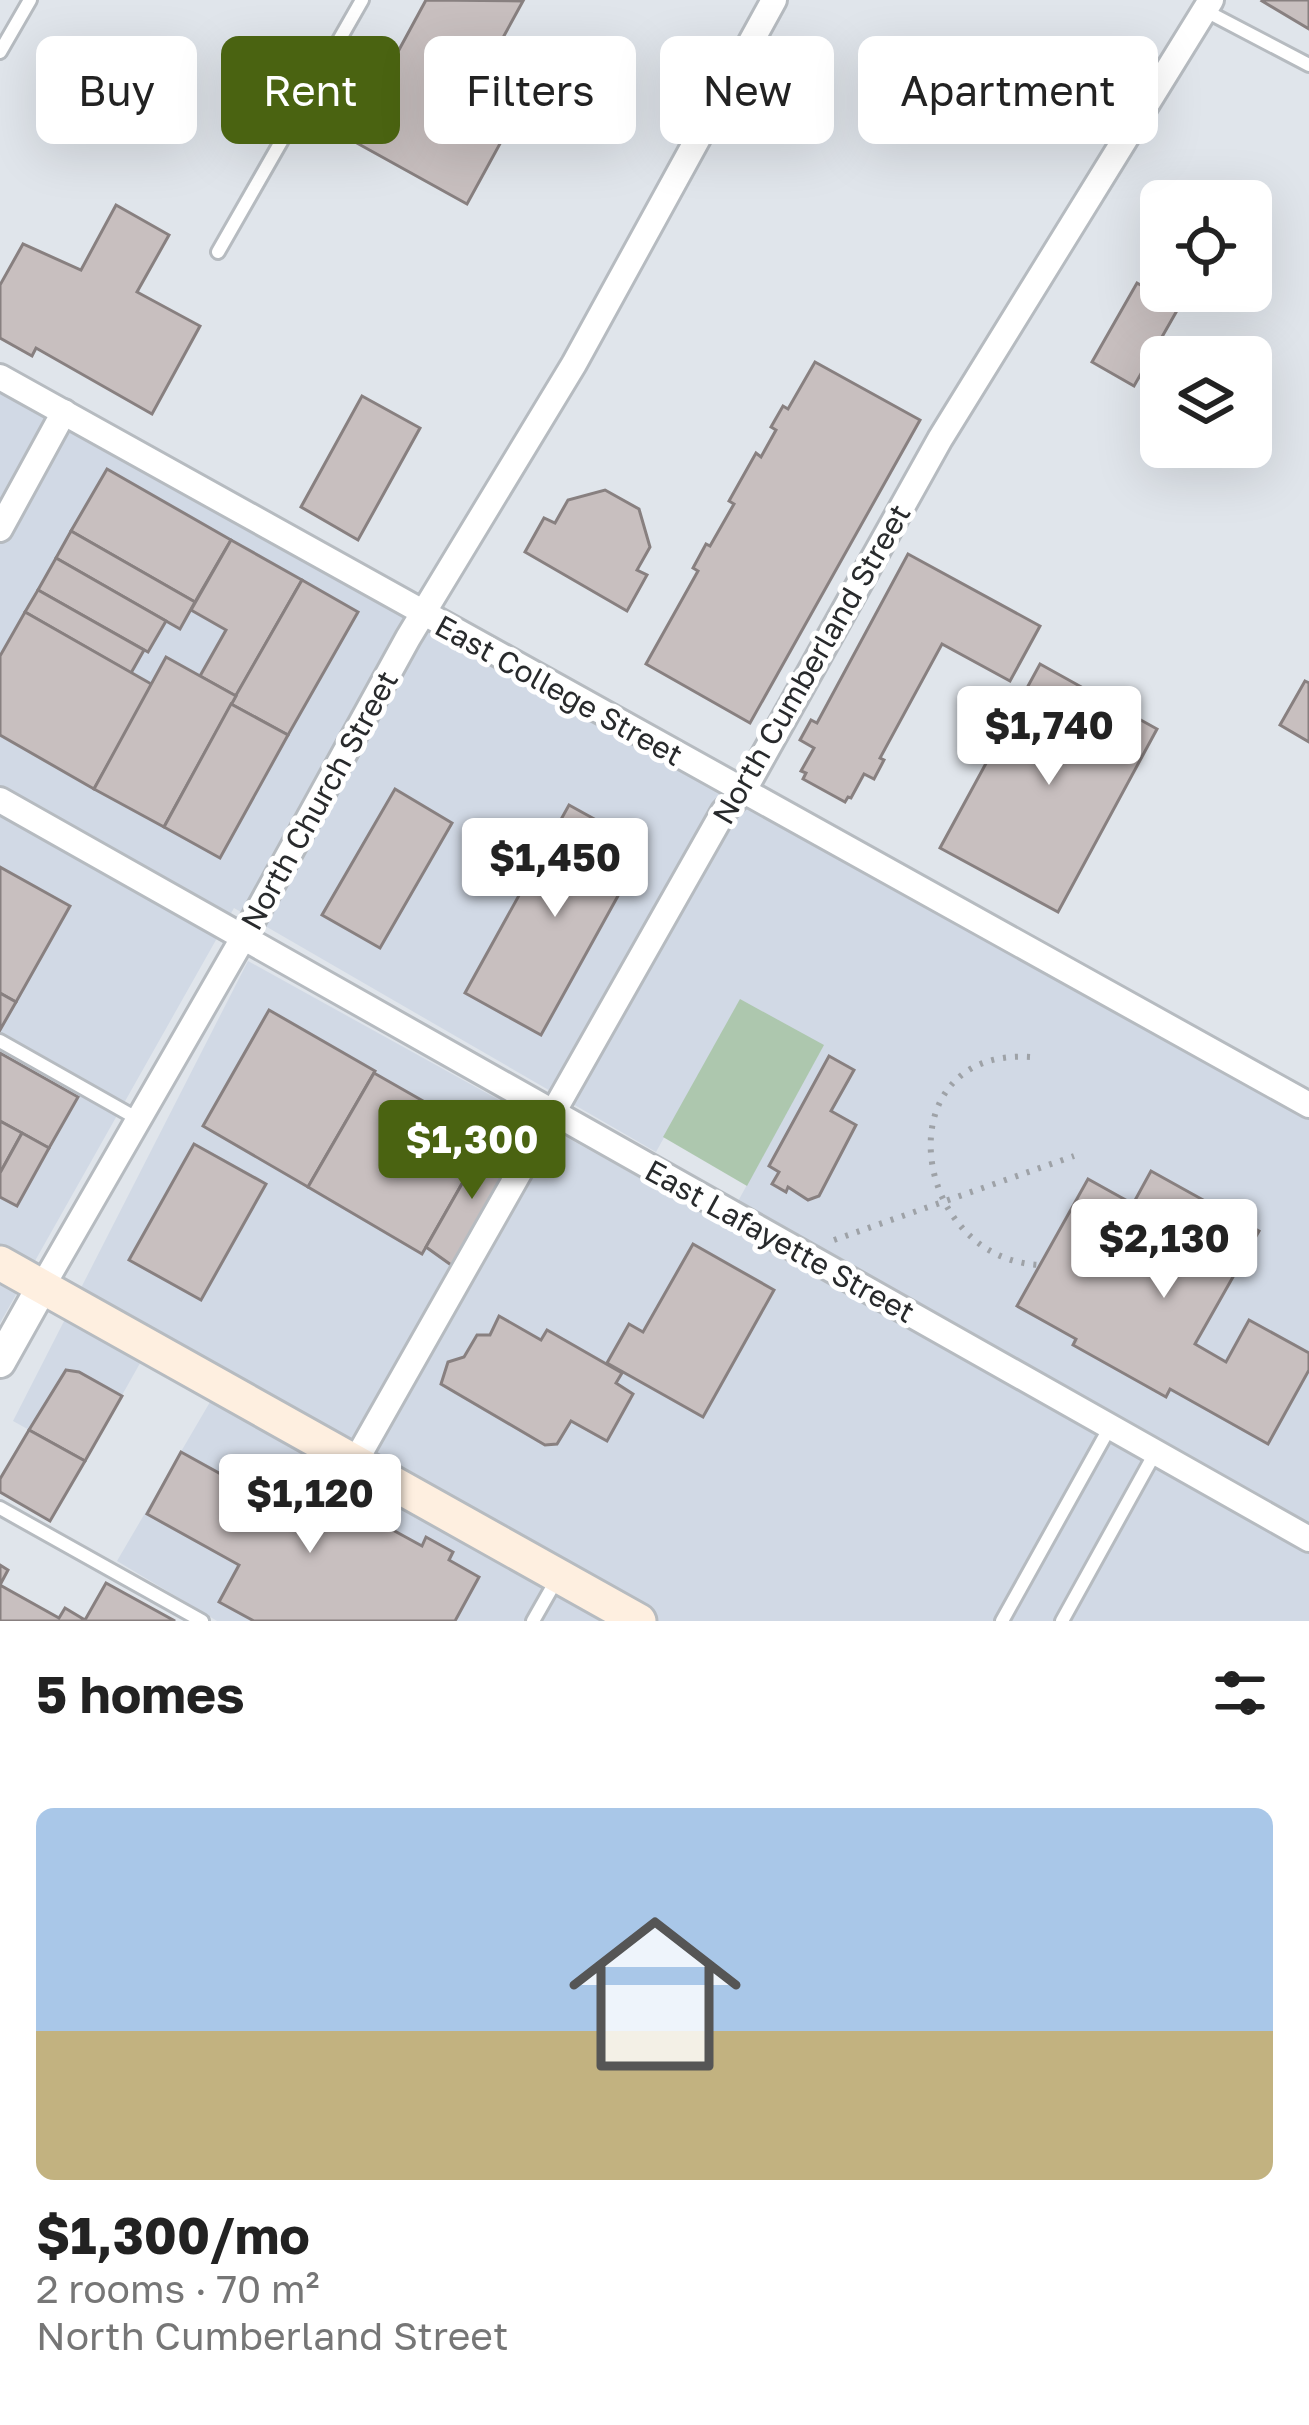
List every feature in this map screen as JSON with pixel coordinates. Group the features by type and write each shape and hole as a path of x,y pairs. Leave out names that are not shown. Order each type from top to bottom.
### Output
{"main road":[{"path":"0,1263 639,1621"}],"street":[{"name":"North Church Street","path":"42,1287 243,938 408,638 594,328 774,0"},
{"name":"North Cumberland Street","path":"356,1462 716,825 743,792 940,439 1207,5"},
{"name":"East College Street","path":"0,377 1309,1105"},
{"path":"0,529 64,412"},
{"name":"East Lafayette Street","path":"0,800 1309,1538"},
{"path":"0,1362 42,1287"}],"lane":[{"path":"0,52 30,0"},
{"path":"218,252 362,0"},
{"path":"1207,5 1309,65"},
{"path":"0,1041 138,1119"},
{"path":"1002,1621 1110,1427"},
{"path":"1062,1621 1156,1452"},
{"path":"0,1508 202,1621"},
{"path":"533,1621 558,1576"}],"path":[{"path":"1030,1057 990,1058 970,1070 934,1116 928,1155 944,1202 967,1231 1023,1264 1040,1265"},
{"path":"834,1240 1074,1156"}],"shaded area":[{"path":"0,387 1309,1119 1309,1621 217,1621 117,1561 227,1373 157,1333 85,1461 13,1421 248,961 725,1225 823,1046 740,1000 656,1152 234,908 0,1323"}],"green space":[{"path":"740,999 824,1045 747,1186 663,1137"}],"building":[{"path":"426,0 523,1 504,36 424,36 424,144 500,144 467,204 359,144 400,144 400,48"},
{"path":"1263,0 1309,0 1309,29 1262,1"},
{"path":"116,205 169,235 137,292 200,326 152,414 36,348 32,356 0,338 0,285 23,244 81,270"},
{"path":"1137,283 1140,312 1176,312 1162,336 1140,336 1140,375 1134,386 1092,362"},
{"path":"815,362 920,420 750,723 646,664 698,571 693,568 706,544 710,546 734,504 729,501 756,453 761,457 783,406 788,409"},
{"path":"362,396 420,428 358,540 301,507"},
{"path":"107,469 231,540 195,602 71,531"},
{"path":"605,490 639,509 650,547 637,570 647,575 627,611 525,552 544,518 555,523 568,500"},
{"path":"71,531 195,602 180,629 56,558"},
{"path":"231,540 302,580 236,696 200,676 226,630 191,610"},
{"path":"908,554 1040,626 1010,681 942,644 880,758 884,760 874,779 864,774 845,802 803,779 806,773 801,771 814,748 800,740 811,720 817,723"},
{"path":"56,558 166,621 148,652 38,590"},
{"path":"302,580 358,612 288,735 231,704"},
{"path":"38,590 144,650 131,673 25,612"},
{"path":"25,612 153,685 94,789 0,735 0,656"},
{"path":"166,657 236,696 164,827 94,789"},
{"path":"1040,664 1157,729 1058,912 940,848"},
{"path":"1305,681 1309,683 1309,742 1280,725"},
{"path":"231,704 288,735 220,858 164,827"},
{"path":"395,789 452,823 380,948 322,915"},
{"path":"569,805 645,847 541,1035 465,993"},
{"path":"0,867 70,906 16,1002 0,993"},
{"path":"0,993 16,1002 0,1030"},
{"path":"269,1010 375,1071 308,1187 203,1126"},
{"path":"0,1053 78,1097 49,1148 0,1121"},
{"path":"829,1056 854,1070 831,1111 856,1125 819,1196 808,1200 788,1187 786,1192 772,1184 779,1172 769,1166"},
{"path":"374,1073 488,1138 422,1254 308,1187"},
{"path":"0,1121 22,1133 0,1173"},
{"path":"22,1133 49,1148 17,1206 0,1197 0,1173"},
{"path":"488,1138 519,1155 454,1267 426,1247"},
{"path":"194,1144 266,1184 201,1300 129,1260"},
{"path":"1151,1171 1259,1231 1195,1344 1226,1362 1249,1320 1309,1353 1309,1370 1268,1444 1170,1389 1166,1397 1073,1345 1076,1339 1017,1306 1088,1179 1133,1204"},
{"path":"693,1244 774,1290 703,1417 607,1363 629,1324 643,1332"},
{"path":"499,1316 541,1340 547,1330 622,1373 616,1383 633,1394 607,1441 571,1421 557,1444 545,1445 441,1384 448,1362 464,1357 477,1335 490,1335"},
{"path":"66,1370 79,1372 122,1396 85,1461 29,1430"},
{"path":"29,1430 85,1461 50,1521 0,1492 0,1479"},
{"path":"181,1452 311,1524 327,1494 422,1546 426,1537 453,1552 449,1560 479,1577 455,1621 254,1621 219,1602 239,1565 147,1514"},
{"path":"106,1583 175,1621 0,1621 0,1585 59,1618 65,1608 85,1620"}]}
